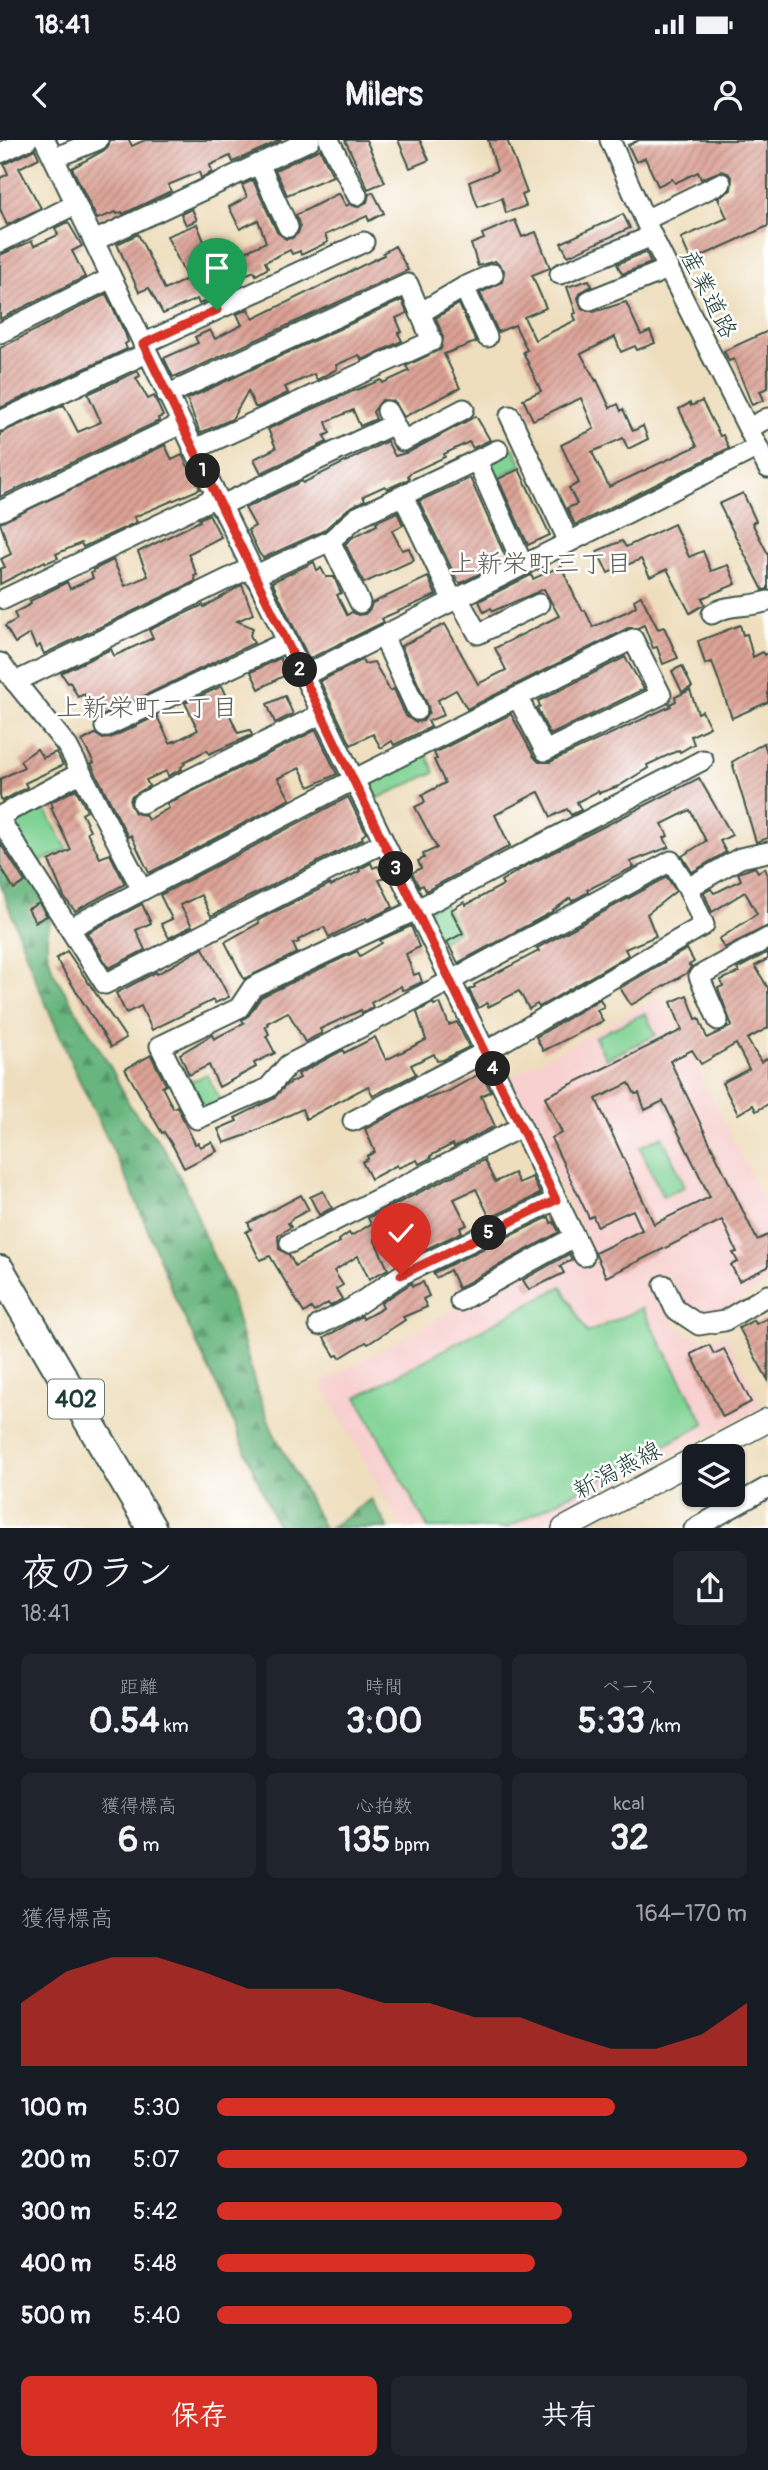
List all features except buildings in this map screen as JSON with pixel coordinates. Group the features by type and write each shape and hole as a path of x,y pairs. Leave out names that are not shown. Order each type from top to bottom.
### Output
{"highway":[{"name":"402","path":"0,1270 152,1528"}],"main road":[{"name":"新潟燕線","path":"723,1444 768,1420"},
{"name":"新潟燕線","path":"564,1528 682,1466"}],"street":[{"path":"0,153 27,140"},
{"path":"99,140 49,149 584,1256"},
{"path":"94,242 310,140"},
{"path":"329,140 357,195"},
{"name":"産業道路","path":"610,140 648,228 768,468"},
{"path":"259,164 288,227"},
{"path":"560,274 648,228 721,183"},
{"path":"0,242 76,204"},
{"path":"0,421 364,242"},
{"path":"590,300 668,269"},
{"path":"420,313 464,287 493,274"},
{"path":"0,333 111,278"},
{"path":"167,395 408,284 432,341 193,450"},
{"path":"464,287 487,337"},
{"path":"4,599 218,501 390,417 403,441 464,409"},
{"path":"510,416 569,542"},
{"path":"748,428 768,418"},
{"path":"0,511 181,424"},
{"path":"303,677 758,447"},
{"path":"15,682 252,572 330,541 357,517 498,450"},
{"path":"477,461 523,565"},
{"path":"403,496 455,600 478,634 540,604"},
{"path":"330,541 360,603"},
{"path":"712,614 733,605 768,601"},
{"path":"383,636 417,710"},
{"path":"70,928 353,780 633,639 661,695 545,751 518,698"},
{"path":"105,727 286,642"},
{"path":"0,663 68,747 142,890"},
{"path":"142,803 321,714"},
{"path":"353,1121 485,1052 704,925 688,888 671,861 288,1065 268,1088 197,1119 160,1046 239,1008 253,987 416,910 703,760"},
{"path":"80,773 0,818 105,984 383,843"},
{"path":"688,888 740,859 768,852"},
{"path":"719,1020 699,976 767,942"},
{"path":"290,1243 521,1127"},
{"path":"319,1325 352,1308 401,1275 556,1200"},
{"path":"460,1301 574,1237"},
{"path":"664,1284 675,1310 699,1325 724,1321 768,1295"},
{"path":"694,1528 768,1487"}],"shaded area":[{"path":"661,996 768,1209 768,1283 718,1313 701,1317 688,1310 671,1281 674,1271 644,1287 654,1290 671,1320 682,1331 701,1339 725,1334 763,1407 692,1444 682,1444 682,1449 532,1528 402,1528 321,1383 569,1246 579,1265 590,1260 582,1242 585,1235 506,1079"}],"green space":[{"path":"514,448 522,465 492,480 488,461"},
{"path":"425,752 435,772 374,800 368,785 369,779"},
{"path":"42,803 67,849 37,863 9,824 12,818"},
{"path":"0,812 52,914 47,950 53,972 111,1068 131,1108 162,1145 189,1194 230,1293 254,1381 273,1432 324,1528 278,1528 226,1405 176,1300 130,1186 75,1071 35,978 0,883"},
{"path":"443,902 458,931 441,941 427,916 429,909"},
{"path":"645,1013 656,1035 606,1059 595,1037"},
{"path":"207,1074 221,1102 200,1107 188,1083"},
{"path":"662,1136 685,1186 663,1197 640,1147"},
{"path":"562,1286 587,1333 642,1308 705,1424 507,1528 428,1528 357,1397"},
{"path":"371,1499 388,1528 330,1528"}],"district":[{"name":"上新栄町三丁目","path":"541,563"},
{"name":"上新栄町二丁目","path":"147,707"}],"route":[{"path":"217,310 143,344 556,1200 401,1275"}]}
